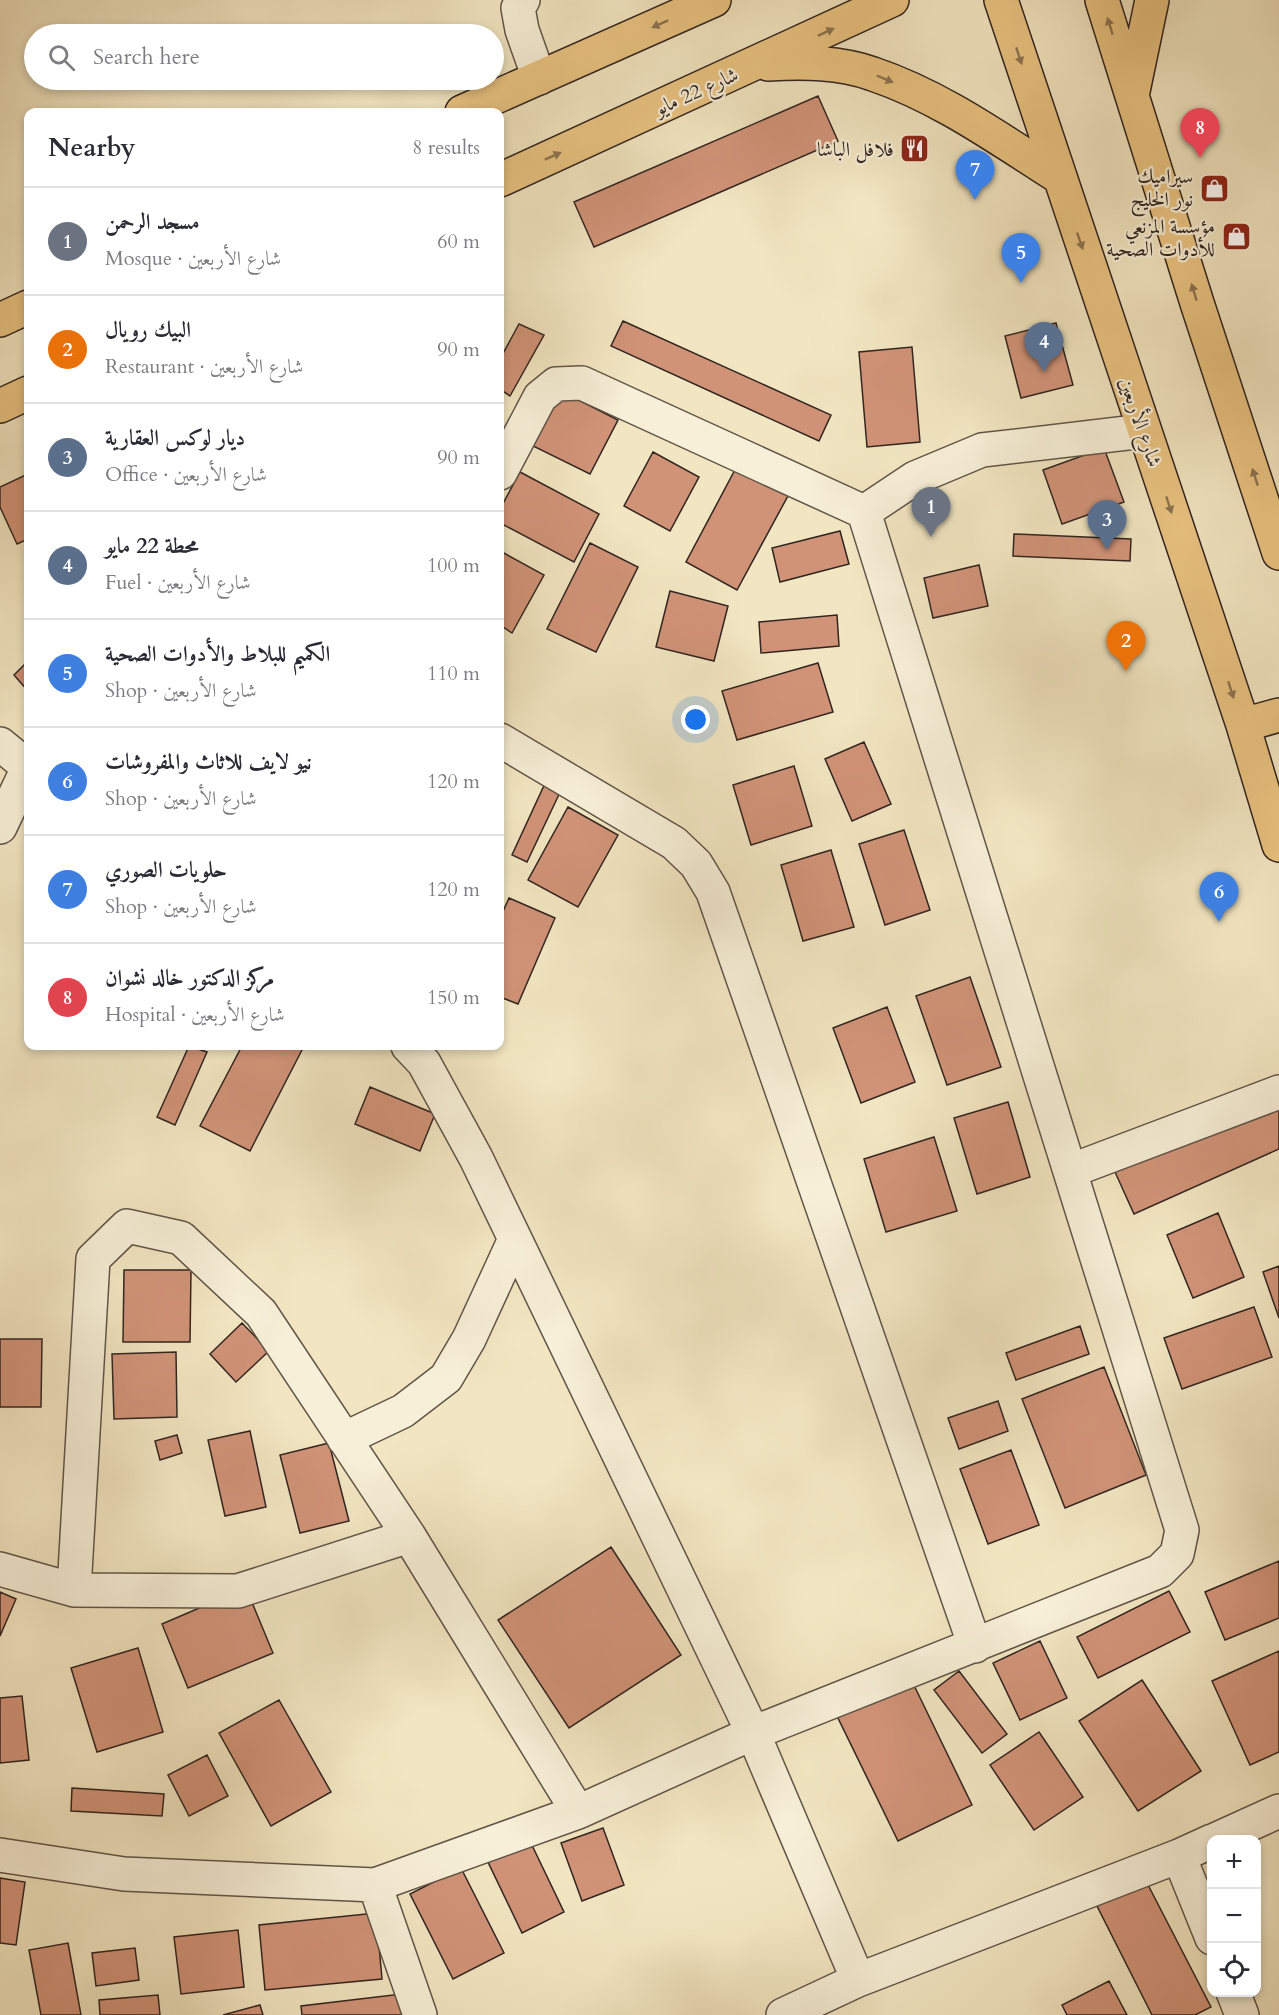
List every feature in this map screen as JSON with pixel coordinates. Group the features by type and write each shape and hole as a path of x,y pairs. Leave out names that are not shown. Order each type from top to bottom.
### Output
{"main road":[{"path":"471,108 714,0"},
{"name":"شارع 22 مايو","path":"504,178 892,0"},
{"name":"شارع الأربعين","path":"1001,0 1243,725 1279,845"},
{"path":"1102,0 1279,553"},
{"path":"1132,96 1152,0"},
{"path":"755,64 803,62 828,64 872,74 942,104 1059,177"},
{"path":"0,320 24,309"},
{"path":"0,406 24,395"},
{"path":"1243,725 1279,715"}],"street":[{"path":"523,0 518,8 522,30 539,78"},
{"path":"0,1855 124,1874 375,1885 578,1812 753,1733 1160,1571 1177,1554 1182,1530 864,512 582,383 556,384 540,397 504,465"},
{"path":"864,512 915,478 982,450 1144,431"},
{"path":"504,742 674,843 696,864 713,892 975,1646"},
{"path":"0,744 24,765"},
{"path":"0,827 24,776"},
{"path":"412,1050 424,1063 476,1158 753,1733 858,1980"},
{"path":"1070,1171 1279,1092"},
{"path":"74,1590 93,1259 127,1227 181,1238 261,1313 409,1536 578,1812"},
{"path":"344,1438 403,1411 446,1378 469,1339 515,1239"},
{"path":"0,1569 74,1590 238,1591 409,1536"},
{"path":"1224,1835 1279,1811"},
{"path":"783,2015 858,1980 1179,1856 1207,1843"},
{"path":"1179,1856 1207,1926"},
{"path":"375,1885 420,2015"},
{"path":"1235,1997 1242,2015"}],"building":[{"path":"818,96 838,141 594,247 574,202"},
{"path":"623,321 831,415 819,441 611,346"},
{"path":"1056,323 1073,385 1021,398 1005,336"},
{"path":"519,324 544,335 510,396 504,392 504,352"},
{"path":"912,347 920,442 867,447 859,352"},
{"path":"559,390 618,420 590,474 531,445"},
{"path":"1104,448 1124,502 1062,524 1043,470"},
{"path":"653,452 699,477 670,531 624,506"},
{"path":"737,466 789,494 737,590 686,562"},
{"path":"520,472 599,514 574,562 504,525 504,502"},
{"path":"24,476 24,541 17,544 0,507 0,487"},
{"path":"840,531 849,564 780,582 772,548"},
{"path":"1014,534 1131,539 1130,561 1013,556"},
{"path":"590,543 638,567 596,652 547,629"},
{"path":"504,553 544,575 512,633 504,628"},
{"path":"979,565 988,606 933,618 924,578"},
{"path":"670,591 728,606 714,661 656,647"},
{"path":"837,615 839,646 761,653 759,622"},
{"path":"818,663 833,712 737,740 722,691"},
{"path":"24,665 24,686 14,675"},
{"path":"864,742 891,804 852,821 825,759"},
{"path":"794,766 812,826 751,845 733,785"},
{"path":"547,779 563,786 527,862 512,855"},
{"path":"568,807 618,835 578,907 528,880"},
{"path":"904,830 930,910 885,925 859,844"},
{"path":"831,850 854,927 803,941 781,865"},
{"path":"509,898 555,918 518,1004 504,999 504,909"},
{"path":"970,977 1001,1067 947,1085 916,996"},
{"path":"887,1007 915,1082 861,1103 833,1028"},
{"path":"187,1050 207,1052 175,1125 157,1117"},
{"path":"240,1050 302,1050 250,1151 200,1126"},
{"path":"370,1087 435,1114 420,1151 355,1124"},
{"path":"1279,1099 1279,1149 1134,1214 1115,1172"},
{"path":"1008,1102 1030,1177 977,1194 954,1118"},
{"path":"934,1137 957,1211 886,1232 864,1159"},
{"path":"1218,1213 1244,1277 1193,1298 1167,1235"},
{"path":"1279,1266 1279,1318 1263,1272"},
{"path":"124,1270 191,1270 190,1342 123,1342"},
{"path":"1254,1307 1272,1357 1182,1389 1164,1338"},
{"path":"242,1323 269,1351 236,1382 210,1354"},
{"path":"1080,1326 1089,1354 1016,1380 1006,1353"},
{"path":"0,1339 42,1339 41,1407 0,1407"},
{"path":"176,1352 177,1417 114,1419 112,1354"},
{"path":"1104,1367 1146,1475 1065,1508 1022,1399"},
{"path":"998,1401 1008,1431 959,1449 948,1418"},
{"path":"250,1431 266,1507 225,1516 208,1440"},
{"path":"177,1435 182,1453 160,1460 155,1441"},
{"path":"329,1443 349,1521 300,1533 280,1455"},
{"path":"1011,1450 1039,1525 988,1544 960,1469"},
{"path":"611,1547 681,1655 569,1728 498,1620"},
{"path":"1279,1561 1279,1618 1225,1640 1205,1592"},
{"path":"246,1588 273,1653 188,1688 162,1624"},
{"path":"1169,1591 1190,1632 1098,1678 1077,1637"},
{"path":"0,1592 16,1599 0,1636"},
{"path":"1040,1641 1067,1698 1020,1720 993,1663"},
{"path":"138,1648 163,1732 97,1752 71,1668"},
{"path":"1279,1651 1279,1752 1250,1765 1212,1681"},
{"path":"959,1671 1007,1734 982,1753 934,1690"},
{"path":"910,1677 972,1805 898,1841 836,1714"},
{"path":"1142,1680 1201,1771 1138,1811 1079,1721"},
{"path":"22,1696 29,1760 0,1763 0,1698"},
{"path":"279,1700 331,1792 271,1826 219,1733"},
{"path":"1039,1732 1083,1797 1034,1830 990,1765"},
{"path":"207,1755 228,1796 189,1816 168,1775"},
{"path":"72,1788 164,1794 162,1816 71,1811"},
{"path":"603,1828 624,1885 582,1901 561,1843"},
{"path":"529,1839 564,1912 522,1933 487,1860"},
{"path":"461,1868 504,1953 453,1979 410,1894"},
{"path":"0,1878 25,1882 16,1945 0,1943"},
{"path":"1146,1881 1211,2007 1195,2015 1152,2015 1097,1906"},
{"path":"376,1913 382,1979 265,1990 259,1925"},
{"path":"238,1930 244,1987 181,1994 174,1937"},
{"path":"68,1943 81,2015 41,2015 29,1950"},
{"path":"135,1948 139,1980 96,1986 92,1953"},
{"path":"1109,1981 1127,2015 1067,2015 1062,2005"},
{"path":"410,1993 413,2015 302,2015 301,2006"},
{"path":"158,1995 160,2015 100,2015 99,2000"},
{"path":"260,2005 263,2015 223,2015"}],"place":[{"name":"فلافل الباشا","path":"915,149"},
{"name":"مركز الدكتور خالد نشوان","path":"1200,158"},
{"name":"سيراميك نور الخليج","path":"1214,188"},
{"name":"حلويات الصوري","path":"975,200"},
{"name":"مؤسسة المزنعي للأدوات الصحية","path":"1236,237"},
{"name":"الكميم للبلاط والأدوات الصحية","path":"1021,283"},
{"name":"محطة 22 مايو","path":"1044,372"},
{"name":"مسجد الرحمن","path":"931,537"},
{"name":"ديار لوكس العقارية","path":"1107,550"},
{"name":"البيك رويال","path":"1126,671"},
{"name":"نيو لايف للاثاث والمفروشات","path":"1219,922"}]}
